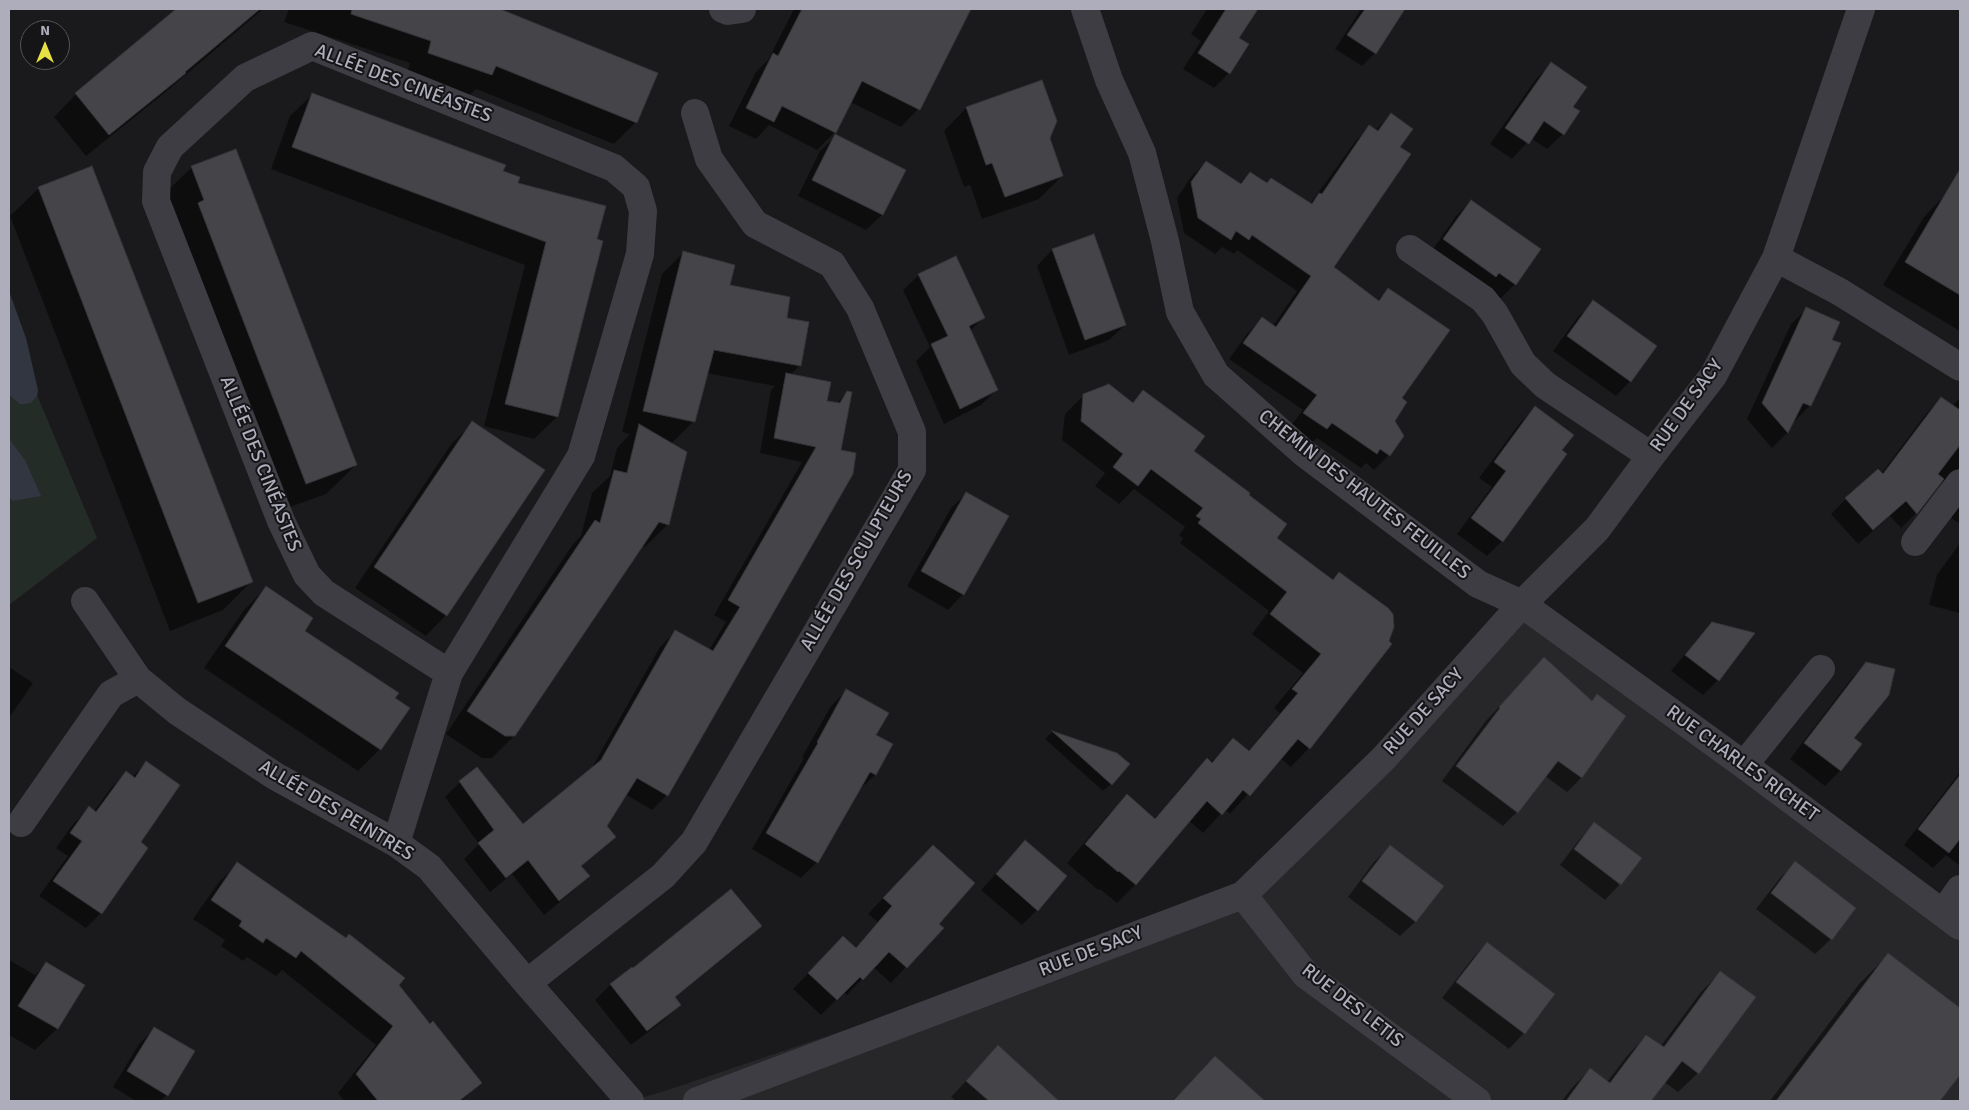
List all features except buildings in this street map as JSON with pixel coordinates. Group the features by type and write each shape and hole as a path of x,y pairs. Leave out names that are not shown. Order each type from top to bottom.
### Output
{"street":[{"path":"722,9 728,11 742,9"},
{"name":"CHEMIN DES HAUTES FEUILLES","path":"1085,9 1109,80 1142,153 1165,241 1180,312 1216,375 1304,453 1478,584 1522,604"},
{"name":"RUE DE SACY","path":"697,1101 1243,895 1384,758 1522,604 1597,529 1713,376 1776,258 1861,9"},
{"name":"ALLÉE DES CINÉASTES","path":"396,843 449,673 581,456 640,254 643,211 636,187 614,168 312,46 245,78 170,147 157,172 156,202 280,521 307,575 324,593 449,673"},
{"name":"ALLÉE DES SCULPTEURS","path":"526,984 663,876 694,842 912,470 912,432 860,308 832,264 755,224 709,159 695,112"},
{"path":"1410,249 1483,299 1495,314 1523,364 1545,385 1651,456"},
{"path":"1776,258 1840,292 1960,367"},
{"path":"1915,542 1960,483"},
{"name":"ALLÉE DES PEINTRES","path":"85,602 138,679 177,711 275,776 396,843 429,867 526,984 630,1101"},
{"name":"RUE CHARLES RICHET","path":"1522,604 1952,919"},
{"path":"1744,765 1821,669"},
{"path":"21,823 111,694 138,679"},
{"path":"1952,919 1960,889"},
{"name":"RUE DES LETIS","path":"1243,895 1306,975 1477,1101"}],"shaded area":[{"path":"9,291 26,338 38,390 37,396 31,403 20,404 9,395"},
{"path":"9,328 97,538 9,605"},
{"path":"9,439 25,460 41,496 13,501 9,497"},
{"path":"1522,604 1960,926 1960,1101 631,1101 1243,895"}]}
